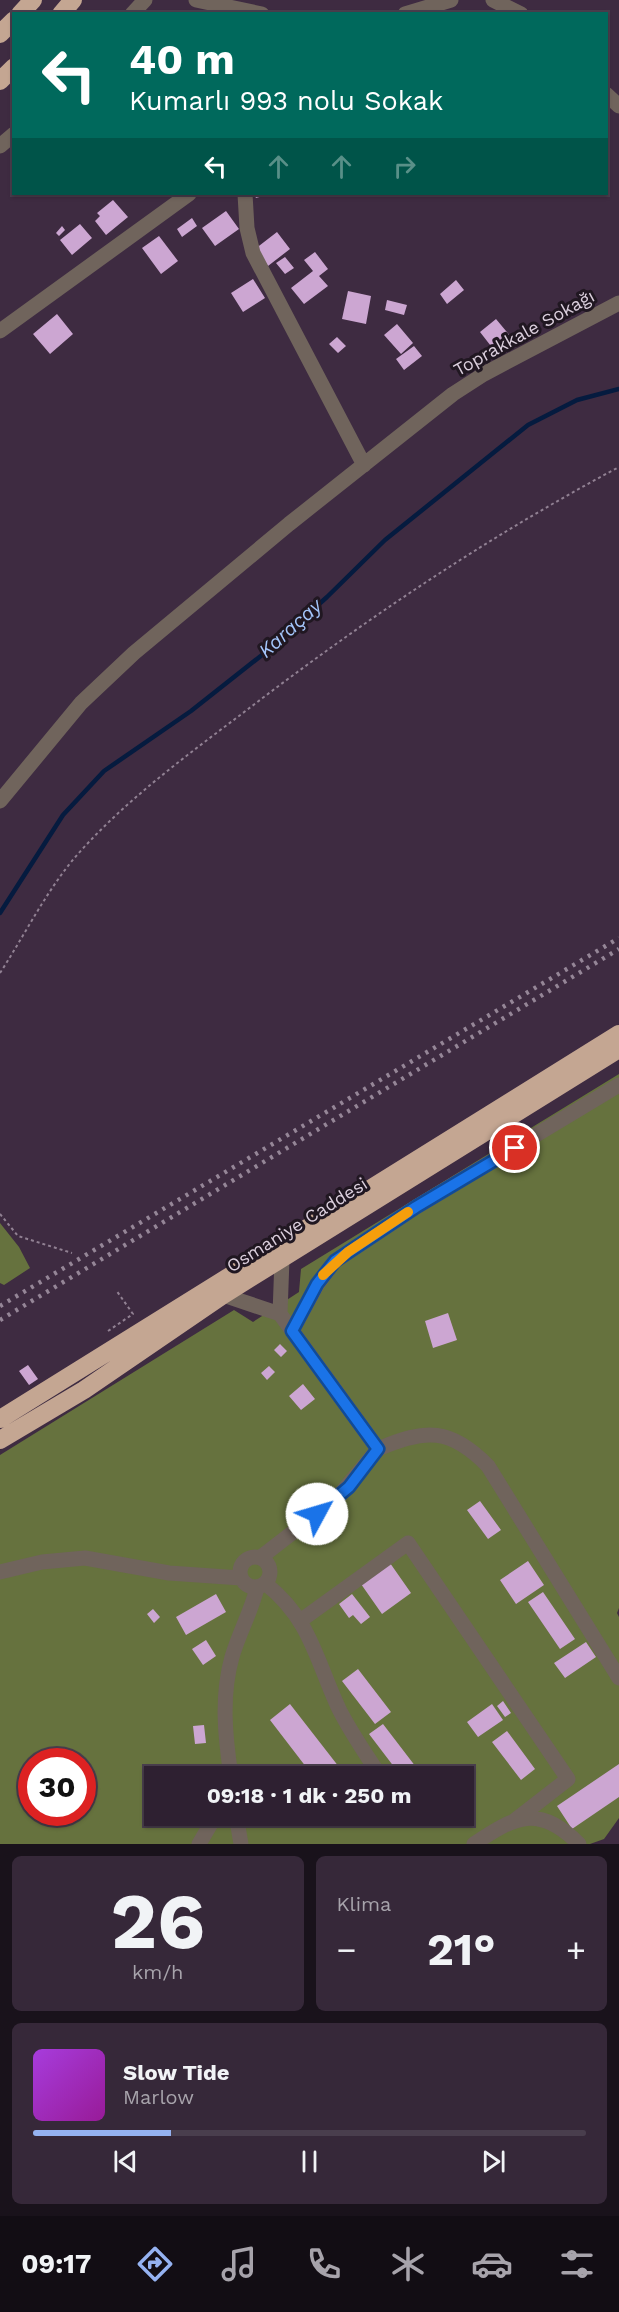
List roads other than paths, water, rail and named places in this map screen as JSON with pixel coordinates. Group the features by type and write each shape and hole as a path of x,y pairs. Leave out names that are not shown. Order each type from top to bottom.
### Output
{"highway":[{"path":"22,12 33,0"},
{"path":"63,12 73,0"},
{"path":"0,34 12,22"},
{"path":"0,81 12,69"},
{"path":"0,1419 619,1035"},
{"name":"Osmaniye Caddesi","path":"0,1440 84,1390 224,1295 619,1049"}],"street":[{"path":"134,12 145,0"},
{"path":"196,0 253,12"},
{"path":"412,12 451,0"},
{"path":"493,0 517,12"},
{"path":"0,146 12,136"},
{"path":"0,331 188,195"},
{"path":"245,195 247,228 253,253 364,465"},
{"name":"Toprakkale Sokağı","path":"0,801 81,703 134,653 289,524 453,394 484,374 619,303"},
{"path":"292,1331 317,1284 328,1269 344,1255 416,1207 619,1085"},
{"path":"280,1314 282,1259"},
{"path":"224,1295 280,1314 378,1449"},
{"path":"373,1766 348,1727 331,1691 319,1655 300,1621 280,1596 261,1586 248,1586 241,1578 240,1569 246,1560 261,1557 336,1500 378,1449 397,1441 430,1435 459,1441 472,1449 499,1482 619,1678"},
{"path":"300,1621 408,1543 568,1779 514,1821 474,1844"},
{"path":"230,1766 225,1695 232,1657 261,1586 271,1569 261,1557"},
{"path":"0,1572 42,1562 86,1558 170,1573 241,1578"},
{"path":"514,1821 530,1817 552,1823 579,1844"},
{"path":"199,1844 210,1826"},
{"path":"238,1826 240,1844"}],"waterway":[{"name":"Karaçay","path":"0,913 63,815 104,771 191,711 262,655 327,597 385,540 528,425 577,400 619,389"}],"railway":[{"path":"0,1306 619,938"},
{"path":"0,1320 619,949"}]}
